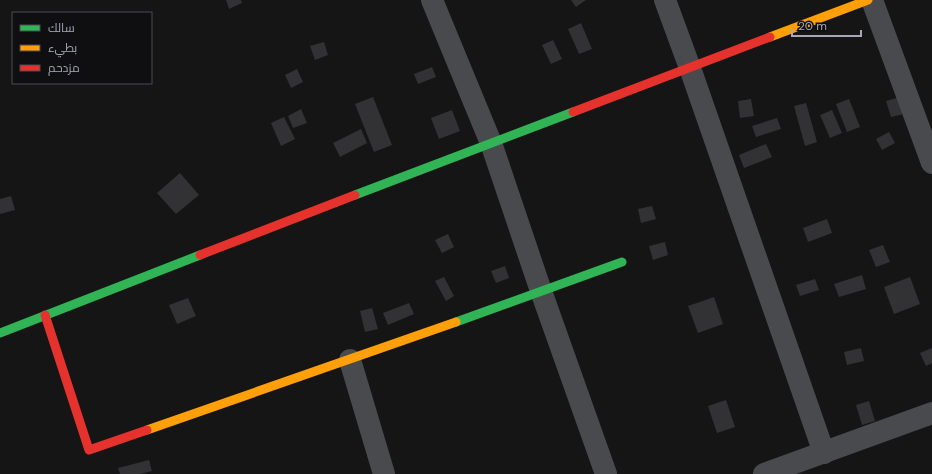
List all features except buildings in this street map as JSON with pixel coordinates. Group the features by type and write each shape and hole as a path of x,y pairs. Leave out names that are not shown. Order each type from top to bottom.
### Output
{"main road":[{"path":"0,333 491,143 868,0"},
{"path":"45,315 90,450 350,360 622,262"}],"street":[{"path":"432,0 491,143 540,291 606,474"},
{"path":"664,0 690,68 824,453"},
{"path":"872,0 932,163"},
{"path":"350,360 384,474"},
{"path":"764,474 932,413"}],"traffic: fast":[{"path":"355,195 573,112"},
{"path":"0,333 200,255"},
{"path":"456,322 622,262"}],"traffic: slow":[{"path":"770,37 868,0"},
{"path":"147,430 456,322"}],"traffic: jam":[{"path":"573,112 770,37"},
{"path":"200,255 355,195"},
{"path":"45,315 89,450 147,430"}]}
